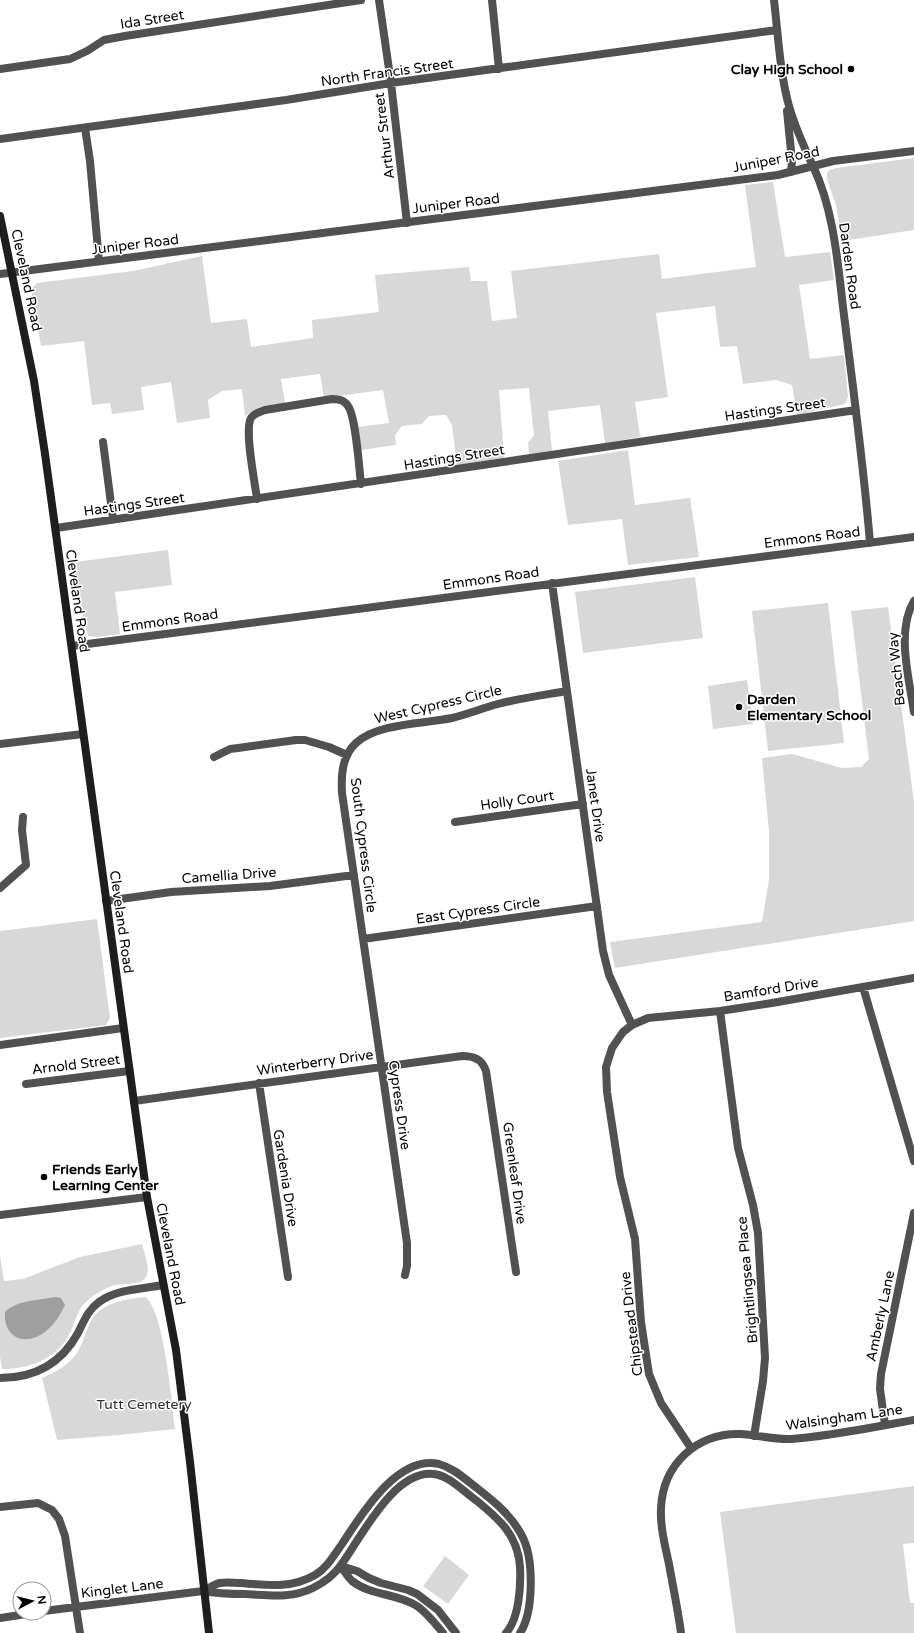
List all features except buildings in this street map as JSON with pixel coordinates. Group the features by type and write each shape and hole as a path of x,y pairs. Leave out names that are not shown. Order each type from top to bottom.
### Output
{"main road":[{"name":"Cleveland Road","path":"0,216 34,381 56,528 147,1197 176,1350 209,1633"}],"street":[{"name":"Ida Street","path":"0,69 70,59 87,52 104,40 361,0"},
{"name":"Arthur Street","path":"378,0 391,83 407,222"},
{"path":"492,0 499,69"},
{"name":"Darden Road","path":"774,0 785,86 793,118 825,196 829,213 863,464 870,543"},
{"name":"North Francis Street","path":"0,139 777,30"},
{"path":"785,86 791,154 791,172"},
{"path":"85,128 90,161 99,261"},
{"name":"Juniper Road","path":"0,274 778,175 833,161 914,151"},
{"path":"257,499 248,435 251,419 256,413 265,410 332,399 342,400 348,405 353,421 361,484"},
{"name":"Hastings Street","path":"56,528 856,410"},
{"path":"103,442 113,519"},
{"name":"Emmons Road","path":"72,646 914,537"},
{"name":"Janet Drive","path":"552,583 603,951 609,975 632,1025"},
{"name":"Beach Way","path":"914,601 906,616 904,633 914,712"},
{"name":"West Cypress Circle","path":"347,755 360,740 374,732 440,720 500,703 567,691"},
{"path":"0,744 83,734"},
{"path":"214,757 230,749 296,740 317,743 347,755"},
{"name":"South Cypress Circle","path":"347,755 343,765 341,780 363,939"},
{"name":"Holly Court","path":"454,822 583,804"},
{"path":"0,888 26,865 22,830 23,817"},
{"name":"Camellia Drive","path":"106,901 171,892 270,886 354,875"},
{"name":"East Cypress Circle","path":"363,939 597,906"},
{"name":"Cypress Drive","path":"363,939 407,1243 407,1266 405,1275"},
{"name":"Bamford Drive","path":"632,1025 648,1018 720,1011 914,978"},
{"path":"862,987 914,1161"},
{"name":"Brightlingsea Place","path":"720,1011 738,1148 753,1205 758,1233 765,1358 763,1381 754,1436"},
{"name":"Chipstead Drive","path":"632,1025 617,1039 612,1048 606,1067 607,1092 616,1159 635,1239 641,1322 649,1374 661,1403 691,1448"},
{"path":"0,1045 123,1028"},
{"name":"Winterberry Drive","path":"134,1101 258,1083 469,1056 480,1061 484,1065 488,1078"},
{"name":"Arnold Street","path":"26,1084 129,1071"},
{"name":"Greenleaf Drive","path":"488,1078 516,1272"},
{"name":"Gardenia Drive","path":"258,1083 288,1277"},
{"path":"0,1215 147,1197"},
{"name":"Amberly Lane","path":"885,1425 880,1389 881,1374 914,1213"},
{"path":"0,1378 22,1376 48,1367 68,1348 90,1309 110,1295 163,1285"},
{"name":"Walsingham Lane","path":"754,1436 772,1439 791,1439 914,1420"},
{"path":"681,1633 666,1549 661,1509 662,1496 670,1473 682,1456 691,1448 707,1439 724,1435 742,1434 754,1436"},
{"path":"203,1591 219,1583 275,1585 293,1584 314,1576 329,1563 357,1522 386,1486 411,1467 420,1464 440,1464 457,1472 502,1508 520,1532 527,1548 531,1572 527,1612 520,1633"},
{"path":"203,1591 221,1594 273,1596 295,1594 315,1588 340,1566 370,1522 393,1494 410,1479 419,1475 435,1474 451,1482 498,1519 509,1532 517,1550 520,1572 516,1613 511,1626 506,1633"},
{"path":"0,1507 38,1503 52,1510 59,1519 65,1536 80,1633"},
{"path":"340,1566 352,1581 367,1589 396,1597 416,1605 426,1613 442,1633"},
{"path":"340,1566 357,1570 369,1578 381,1583 417,1594 438,1610 456,1633"},
{"name":"Kinglet Lane","path":"52,1611 203,1591"},
{"path":"0,1618 12,1616"}],"green space":[{"path":"914,158 914,230 842,241 836,205 827,179 829,170"},
{"path":"773,182 785,257 830,252 834,280 799,285 810,359 844,355 848,397 845,404 797,415 792,385 776,380 743,384 737,346 720,347 715,306 656,313 668,397 635,402 640,437 605,443 600,405 548,411 552,451 529,454 528,442 534,436 529,388 499,390 504,458 457,465 452,425 446,415 429,416 422,424 402,426 395,435 396,445 361,450 358,427 389,423 383,390 324,398 320,374 281,379 285,403 258,408 245,416 242,389 222,391 208,400 210,418 177,423 171,382 141,387 144,410 112,414 110,403 92,405 84,341 41,346 31,289 37,283 133,271 202,256 211,323 247,319 251,347 313,338 312,320 379,312 375,275 469,267 471,281 487,281 492,321 517,318 511,271 659,254 662,279 756,267 745,185"},
{"path":"628,450 635,505 690,498 699,557 628,565 622,519 568,525 558,461"},
{"path":"168,550 172,585 115,592 120,634 97,637 88,636 79,597 74,562"},
{"path":"695,577 703,638 583,653 575,592"},
{"path":"828,603 844,743 768,751 752,611"},
{"path":"888,607 914,802 914,921 615,968 610,942 762,922 769,879 769,832 762,758 792,754 842,768 861,767 869,759 851,611"},
{"path":"747,680 753,724 713,729 708,686"},
{"path":"97,919 110,1018 106,1025 0,1038 0,931"},
{"path":"142,1244 148,1269 144,1280 136,1283 111,1286 100,1291 91,1298 81,1308 69,1335 63,1344 49,1357 31,1365 12,1369 2,1369 0,1357 0,1256 4,1281 23,1279 80,1257"},
{"name":"Tutt Cemetery","path":"145,1297 152,1305 162,1337 175,1429 57,1440 42,1378 70,1362 77,1353 92,1319 102,1309 123,1300"},
{"path":"914,1486 914,1543 903,1544 910,1603 914,1603 914,1633 736,1633 720,1512"},
{"path":"445,1556 469,1575 448,1604 423,1586"}],"shaded area":[{"path":"56,1297 61,1298 65,1305 52,1325 39,1336 31,1339 18,1338 8,1329 5,1321 5,1312 10,1308 29,1301"}],"place":[{"name":"Clay High School","path":"851,69"},
{"name":"Darden Elementary School","path":"739,707"},
{"name":"Friends Early Learning Center","path":"44,1177"}]}
